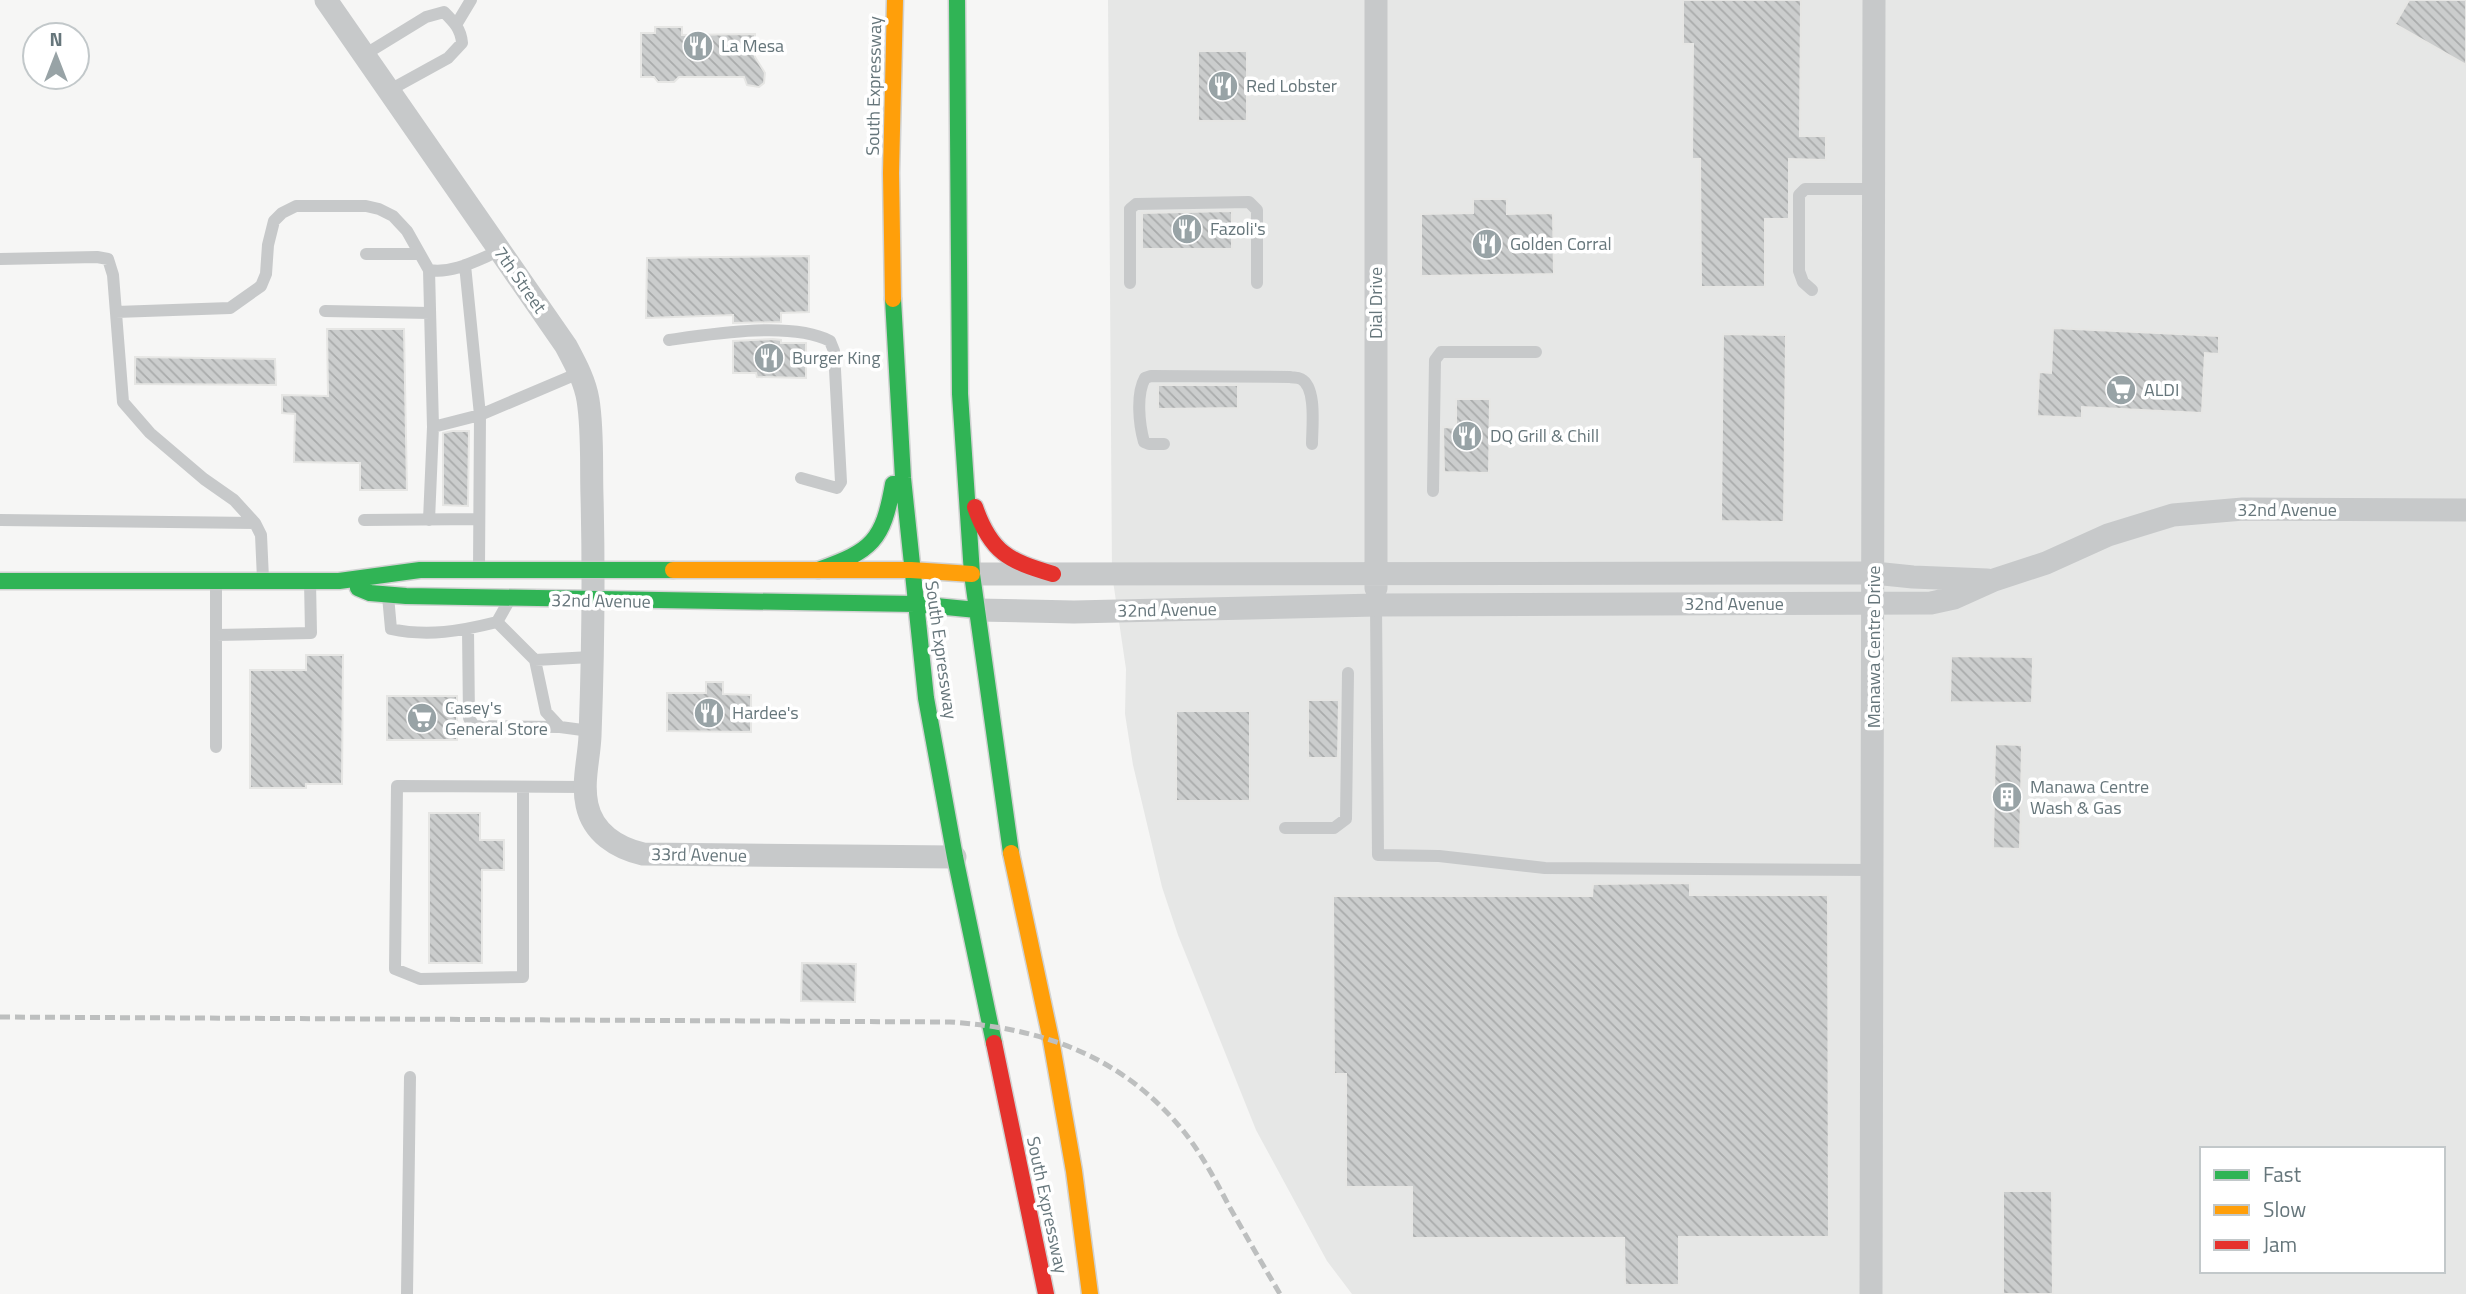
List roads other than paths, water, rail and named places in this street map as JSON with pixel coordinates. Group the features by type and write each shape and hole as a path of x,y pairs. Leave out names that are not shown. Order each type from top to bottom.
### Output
{"main road":[{"name":"South Expressway","path":"895,0 891,173 894,335 915,604 926,698 955,857 1046,1294"},
{"name":"South Expressway","path":"957,0 958,269 964,466 972,574 1008,836 1051,1040 1074,1171 1090,1294"},
{"path":"818,570 862,553 881,533 890,502 900,434"},
{"path":"964,466 982,530 991,545 1016,562 1053,574"},
{"name":"32nd Avenue","path":"0,581 339,581 420,570 479,569 911,569 972,574"},
{"name":"32nd Avenue","path":"339,581 370,593 388,595 592,601 915,604 977,610"}],"street":[{"name":"7th Street","path":"326,0 566,346 579,373 588,401 594,571 592,601"},
{"name":"Dial Drive","path":"1376,0 1376,605"},
{"name":"Manawa Centre Drive","path":"1871,1294 1874,0"},
{"name":"32nd Avenue","path":"977,610 1074,612 1376,605 1931,603 1954,598 1994,580 2046,563 2108,535 2174,515 2243,509 2466,510"},
{"name":"32nd Avenue","path":"972,574 1874,573 1994,580"},
{"name":"33rd Avenue","path":"592,601 590,731 584,787 587,807 601,832 615,844 643,854 955,857"}],"lane":[{"path":"456,25 471,0"},
{"path":"364,55 426,17 444,12 456,25 462,43 449,58 388,91"},
{"path":"1812,290 1803,282 1800,271 1800,195 1805,189 1873,189"},
{"path":"1130,283 1130,209 1136,204 1249,202 1257,210 1257,283"},
{"path":"116,312 230,308 261,286 266,274 268,244 274,221 296,206 366,206 393,216 407,232 429,270 433,427 437,454 437,483 429,520"},
{"path":"429,270 439,272 465,265 499,251"},
{"path":"366,254 420,254"},
{"path":"0,259 108,259 113,275 123,402 150,433 204,479 234,500 255,523 261,535 263,581"},
{"path":"465,265 480,415 474,454 474,483 480,519 479,569"},
{"path":"325,311 430,313"},
{"path":"669,340 730,332 799,332 819,335 830,341 834,351 841,482 837,488 801,478"},
{"path":"1433,491 1435,360 1441,352 1536,352"},
{"path":"433,427 480,415 579,373"},
{"path":"1164,444 1143,442 1141,432 1141,390 1146,378 1151,376 1301,379 1307,384 1312,398 1312,443"},
{"path":"364,520 480,519"},
{"path":"0,520 255,523"},
{"path":"382,575 388,595 391,629 412,634 457,632 497,622 510,599"},
{"path":"216,581 216,747"},
{"path":"216,635 310,633 310,581"},
{"path":"1376,605 1378,855 1439,856 1545,868 1873,870"},
{"path":"497,622 535,660 546,712 560,727"},
{"path":"468,630 469,718 474,726 560,727 590,731"},
{"path":"535,660 591,657"},
{"path":"1285,828 1334,828 1346,819 1348,673"},
{"path":"523,787 523,977 420,979 395,969 397,786 584,787"},
{"path":"407,1294 410,1077"}],"railway":[{"path":"0,1017 950,1022 1018,1031 1080,1051 1109,1066 1136,1084 1161,1107 1185,1133 1203,1159 1280,1294"}],"place":[{"name":"La Mesa","path":"698,46"},
{"name":"Red Lobster","path":"1223,86"},
{"name":"Fazoli's","path":"1187,229"},
{"name":"Golden Corral","path":"1487,244"},
{"name":"Burger King","path":"769,358"},
{"name":"ALDI","path":"2121,390"},
{"name":"DQ Grill & Chill","path":"1467,436"},
{"name":"Hardee's","path":"709,713"},
{"name":"Casey's General Store","path":"422,718"},
{"name":"Manawa Centre Wash & Gas","path":"2007,797"}]}
